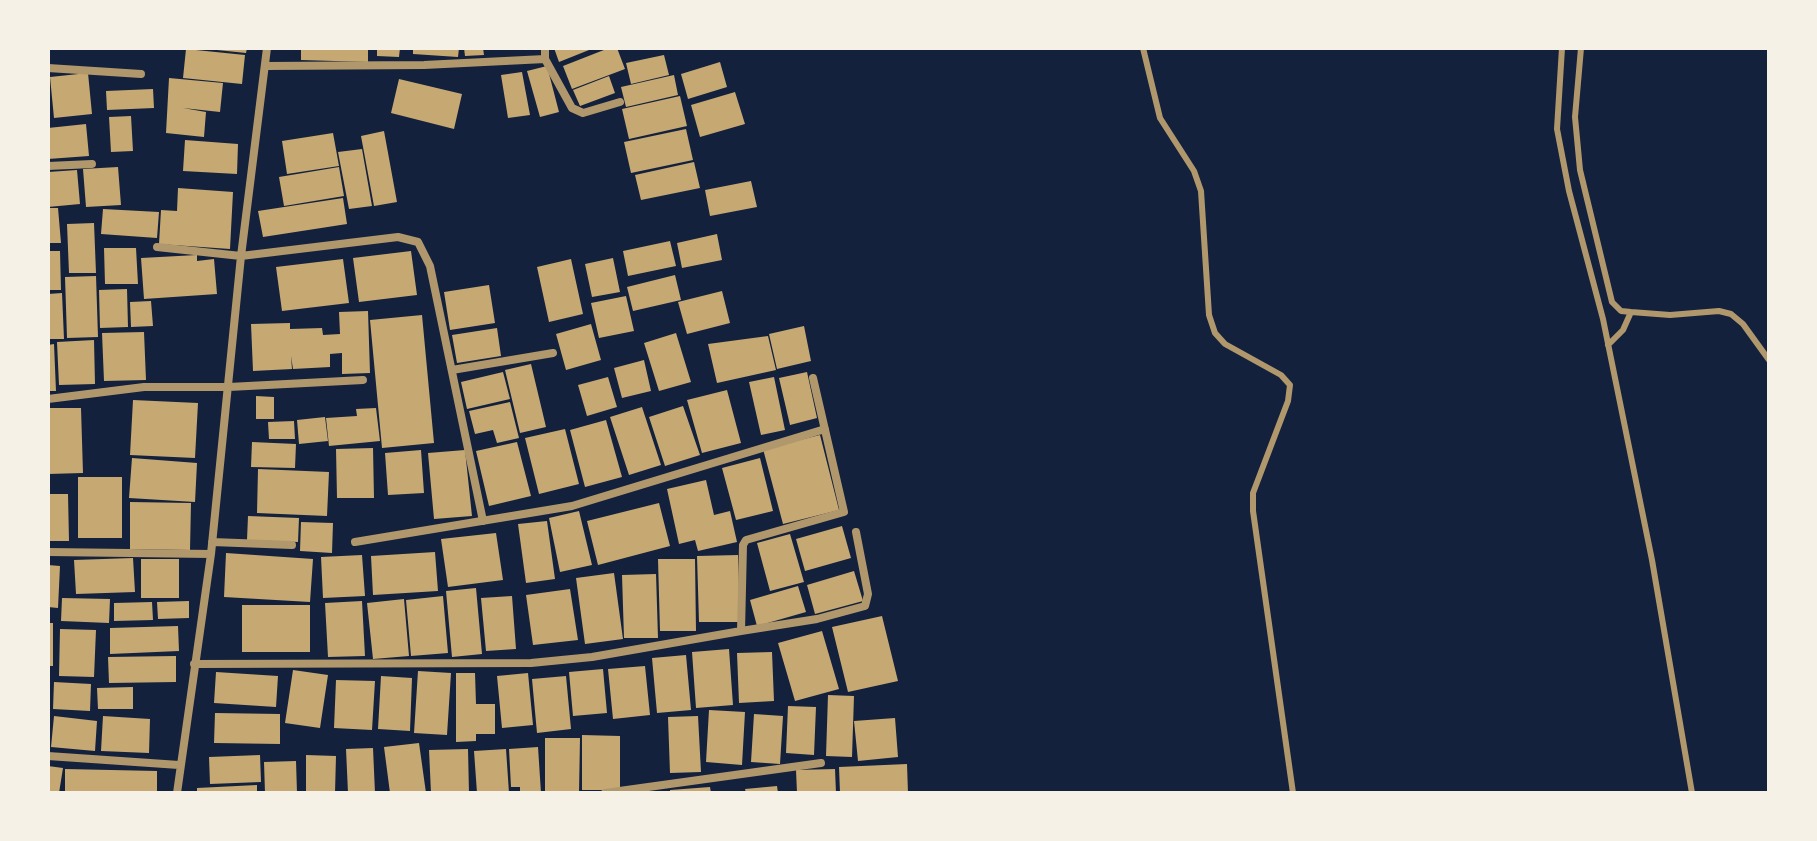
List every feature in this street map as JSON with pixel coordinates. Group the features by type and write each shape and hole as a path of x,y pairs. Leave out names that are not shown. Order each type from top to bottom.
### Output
{"street":[{"path":"177,793 211,554 241,256 267,48"},
{"path":"545,48 545,59 577,112 620,102"},
{"path":"266,66 424,65 545,59"},
{"path":"48,68 141,74"},
{"path":"48,166 92,164"},
{"path":"157,247 241,256 398,237 418,242 430,266 483,521"},
{"path":"452,370 553,353"},
{"path":"741,631 743,545 746,540 844,512 813,378"},
{"path":"48,399 144,387 229,387 363,380"},
{"path":"355,542 572,506 722,457 825,429"},
{"path":"194,664 531,663 592,657 817,619 865,606 868,594 856,532"},
{"path":"212,542 292,545"},
{"path":"48,552 211,554"},
{"path":"48,756 179,765"},
{"path":"605,793 821,763"}],"lane":[{"path":"1143,48 1160,118 1194,171 1201,191 1209,315 1215,333 1225,344 1281,375 1290,385 1288,401 1253,493 1253,511 1293,793"},
{"path":"1562,48 1557,129 1569,191 1608,345 1652,560 1692,793"},
{"path":"1581,48 1575,117 1580,170 1612,302 1621,311 1670,315 1719,311 1731,314 1743,324 1769,360"},
{"path":"1608,345 1623,330 1631,312"}],"building":[{"path":"218,48 247,48 246,53"},
{"path":"301,48 368,48 368,62 301,60"},
{"path":"377,48 400,48 399,57 377,56"},
{"path":"413,48 459,48 458,57 413,54"},
{"path":"464,48 483,48 484,55 465,56"},
{"path":"554,48 594,48 559,62"},
{"path":"609,48 617,48 625,69 572,89 563,66"},
{"path":"186,49 245,55 242,84 183,78"},
{"path":"664,55 669,75 631,84 626,63"},
{"path":"720,62 727,87 688,99 681,74"},
{"path":"547,66 559,112 540,117 527,71"},
{"path":"522,72 530,115 508,118 501,75"},
{"path":"88,73 92,114 54,118 50,77"},
{"path":"674,75 678,95 626,107 621,87"},
{"path":"609,76 615,93 580,106 573,90"},
{"path":"169,78 223,83 220,112 183,108 206,112 204,137 166,133"},
{"path":"399,79 462,94 454,129 391,113"},
{"path":"153,89 154,108 107,110 106,91"},
{"path":"735,92 745,124 700,137 691,105"},
{"path":"680,96 687,126 629,139 622,109"},
{"path":"131,116 133,151 111,152 109,117"},
{"path":"86,124 89,156 48,159 48,128"},
{"path":"686,129 693,160 631,173 624,142"},
{"path":"384,131 397,202 374,206 361,136"},
{"path":"333,133 339,166 287,174 282,141"},
{"path":"185,140 238,144 237,174 183,171"},
{"path":"362,149 372,206 349,209 338,152"},
{"path":"694,162 700,188 641,200 635,175"},
{"path":"118,167 121,205 86,207 83,169"},
{"path":"339,167 344,196 284,206 279,177"},
{"path":"77,170 80,204 48,207 48,172"},
{"path":"751,181 757,207 710,216 705,190"},
{"path":"178,188 233,192 230,249 159,244 161,210 177,211"},
{"path":"343,198 347,224 263,237 258,211"},
{"path":"48,208 58,208 61,243 48,243"},
{"path":"103,209 159,212 157,238 101,234"},
{"path":"94,223 96,273 69,273 67,224"},
{"path":"717,234 722,260 682,268 677,243"},
{"path":"670,241 676,266 628,276 623,251"},
{"path":"104,248 136,248 138,284 105,284"},
{"path":"48,251 60,251 61,290 48,290"},
{"path":"411,251 417,295 359,302 353,258"},
{"path":"197,255 197,261 214,259 217,294 144,299 141,258"},
{"path":"613,258 620,292 592,297 585,264"},
{"path":"343,259 349,303 282,311 276,267"},
{"path":"571,259 583,314 549,322 537,267"},
{"path":"675,275 681,300 633,311 627,287"},
{"path":"96,276 98,337 67,338 65,277"},
{"path":"489,285 495,323 450,330 444,292"},
{"path":"127,289 128,327 100,328 99,290"},
{"path":"722,291 730,323 687,334 678,302"},
{"path":"62,293 64,339 48,339 48,294"},
{"path":"626,296 634,331 599,338 591,303"},
{"path":"151,301 153,326 131,327 130,302"},
{"path":"368,311 370,373 342,374 342,353 330,354 330,367 293,369 291,356 292,369 253,371 251,324 290,323 290,329 322,328 323,335 340,334 339,312"},
{"path":"422,315 434,443 382,448 370,320"},
{"path":"591,324 601,360 566,370 556,334"},
{"path":"804,326 811,361 777,369 769,334"},
{"path":"497,328 501,356 457,363 452,335"},
{"path":"144,332 146,380 104,381 102,333"},
{"path":"676,333 691,382 659,391 644,343"},
{"path":"768,336 776,370 717,383 708,344"},
{"path":"94,340 95,384 59,385 57,342"},
{"path":"54,344 56,391 48,391 48,345"},
{"path":"644,360 651,391 622,398 614,368"},
{"path":"531,364 546,427 520,433 505,370"},
{"path":"503,372 510,399 467,409 461,382"},
{"path":"807,372 817,418 790,425 779,378"},
{"path":"608,377 617,407 587,416 578,385"},
{"path":"774,377 785,430 761,435 749,382"},
{"path":"727,390 741,443 702,453 687,400"},
{"path":"256,396 274,397 274,419 256,419"},
{"path":"133,400 198,403 195,458 130,455"},
{"path":"510,402 519,438 497,443 493,430 475,434 469,411"},
{"path":"683,406 700,455 665,466 649,417"},
{"path":"642,407 661,465 629,475 610,417"},
{"path":"48,408 81,408 83,473 48,474"},
{"path":"376,408 380,441 329,446 326,418 357,416 356,409"},
{"path":"325,417 328,441 299,444 297,420"},
{"path":"606,420 622,477 585,487 570,430"},
{"path":"294,421 295,439 269,439 268,422"},
{"path":"565,429 579,484 539,494 525,438"},
{"path":"820,435 839,510 783,524 763,449"},
{"path":"252,442 296,444 295,468 251,467"},
{"path":"517,442 531,496 489,506 476,451"},
{"path":"373,448 374,498 337,498 336,449"},
{"path":"421,450 424,493 388,495 385,453"},
{"path":"465,450 472,516 434,519 428,453"},
{"path":"132,458 197,463 195,502 129,498"},
{"path":"760,458 773,511 736,520 722,468"},
{"path":"258,469 329,472 327,516 257,513"},
{"path":"78,477 122,477 122,538 78,538"},
{"path":"706,480 714,515 730,511 737,542 698,551 695,540 679,544 667,489"},
{"path":"48,494 68,494 69,541 48,541"},
{"path":"130,502 191,503 190,550 130,549"},
{"path":"659,503 670,546 598,565 587,521"},
{"path":"579,511 592,565 560,572 549,518"},
{"path":"248,516 299,518 298,542 247,540"},
{"path":"547,521 555,579 526,583 518,524"},
{"path":"301,522 333,523 332,553 300,551"},
{"path":"842,526 851,558 805,571 796,539"},
{"path":"496,533 503,580 448,587 441,539"},
{"path":"790,534 804,582 770,591 757,543"},
{"path":"435,552 438,591 373,595 371,556"},
{"path":"226,553 313,559 310,602 224,597"},
{"path":"362,555 365,596 323,598 321,557"},
{"path":"738,555 740,622 699,622 697,556"},
{"path":"133,558 135,592 76,594 74,560"},
{"path":"141,559 179,559 179,598 141,598"},
{"path":"658,559 695,559 696,631 660,631"},
{"path":"48,565 60,566 58,608 48,607"},
{"path":"854,571 863,601 815,614 807,585"},
{"path":"614,573 623,639 585,644 576,578"},
{"path":"656,574 658,638 624,638 622,575"},
{"path":"798,586 806,612 757,626 750,600"},
{"path":"476,588 482,654 452,657 446,591"},
{"path":"570,589 578,640 533,645 526,595"},
{"path":"443,596 448,653 411,656 406,600"},
{"path":"512,596 516,649 486,651 481,598"},
{"path":"62,598 110,599 109,623 61,621"},
{"path":"404,599 409,656 373,659 367,603"},
{"path":"189,601 189,618 158,619 157,602"},
{"path":"362,601 365,656 328,657 325,603"},
{"path":"152,602 153,620 114,621 114,603"},
{"path":"242,605 310,605 310,652 242,652"},
{"path":"882,616 898,681 848,692 832,627"},
{"path":"48,623 53,623 53,666 48,666"},
{"path":"178,626 179,651 110,654 110,628"},
{"path":"60,629 96,630 94,677 59,676"},
{"path":"822,631 839,689 795,701 778,643"},
{"path":"729,649 733,705 696,708 692,652"},
{"path":"772,652 774,701 739,703 737,653"},
{"path":"686,655 691,710 657,713 652,658"},
{"path":"176,656 176,682 109,683 108,657"},
{"path":"645,666 650,715 613,719 608,669"},
{"path":"603,669 607,713 573,716 569,672"},
{"path":"293,670 328,675 320,728 285,723"},
{"path":"418,671 451,673 447,735 414,733"},
{"path":"216,672 278,676 276,707 214,703"},
{"path":"456,673 475,673 476,704 495,704 495,734 476,734 476,741 456,742"},
{"path":"528,673 533,725 502,728 497,676"},
{"path":"381,676 412,678 410,731 378,729"},
{"path":"566,676 571,729 537,733 532,679"},
{"path":"336,680 375,681 372,730 334,728"},
{"path":"54,682 91,684 90,711 53,709"},
{"path":"133,687 133,709 98,709 97,688"},
{"path":"828,695 854,696 852,757 826,756"},
{"path":"788,706 816,707 814,755 786,753"},
{"path":"709,710 745,712 742,765 706,762"},
{"path":"215,713 280,714 280,744 214,743"},
{"path":"754,714 783,716 780,764 751,762"},
{"path":"54,716 97,721 95,751 51,747"},
{"path":"103,716 150,719 149,753 101,751"},
{"path":"698,716 701,772 670,773 668,717"},
{"path":"895,718 898,757 858,761 854,721"},
{"path":"582,735 620,736 620,790 582,790"},
{"path":"545,738 580,738 579,793 545,793"},
{"path":"419,743 426,793 390,793 384,747"},
{"path":"538,747 541,793 520,793 520,787 511,787 509,749"},
{"path":"373,748 375,793 348,793 346,749"},
{"path":"468,749 469,793 431,793 429,750"},
{"path":"506,749 509,793 477,793 474,751"},
{"path":"260,755 261,782 210,784 209,757"},
{"path":"306,755 336,756 335,793 306,793"},
{"path":"296,761 297,793 265,793 264,762"},
{"path":"907,764 908,793 840,793 839,767"},
{"path":"48,766 63,768 59,793 48,793"},
{"path":"65,769 157,771 157,793 65,793"},
{"path":"835,769 836,793 797,793 796,770"},
{"path":"257,785 257,793 197,793 197,788"},
{"path":"777,786 778,793 746,793 745,789"},
{"path":"710,787 711,793 670,793 670,790"}]}
